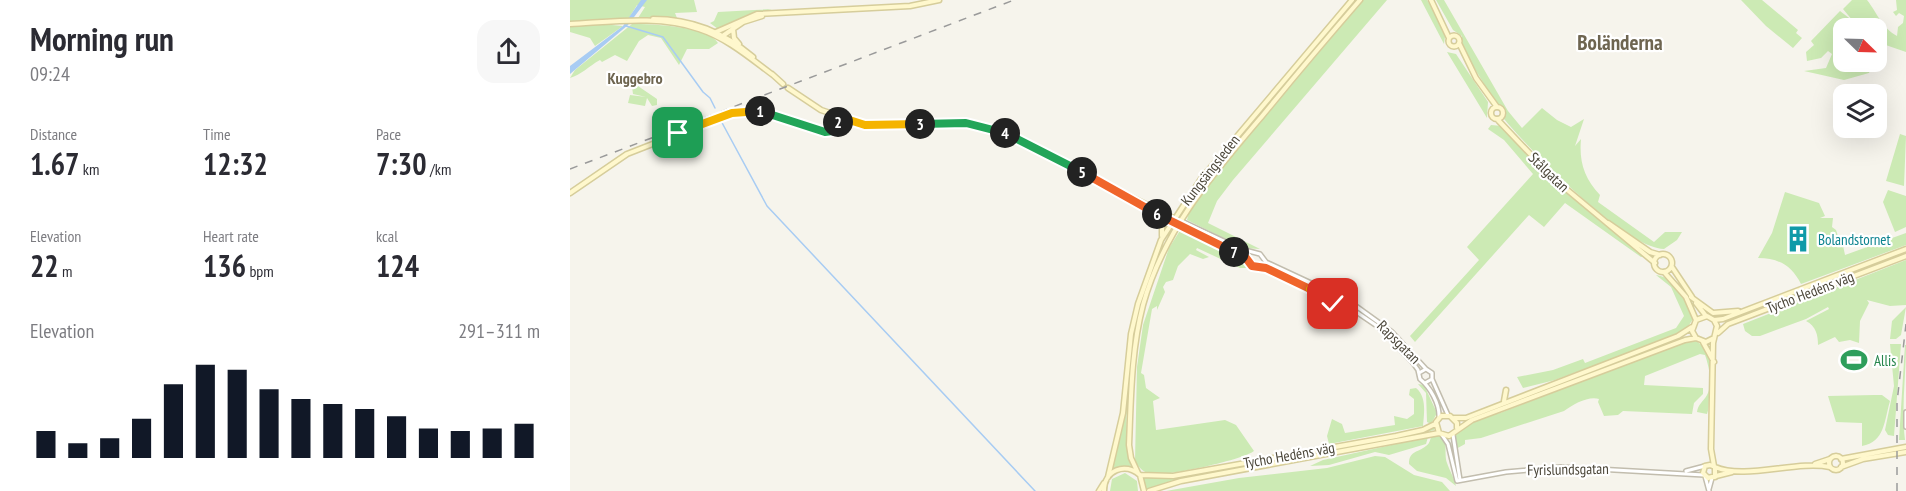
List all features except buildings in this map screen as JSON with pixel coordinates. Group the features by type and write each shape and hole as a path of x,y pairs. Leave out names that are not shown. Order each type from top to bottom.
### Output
{"main road":[{"path":"716,32 771,14 910,6 939,0"},
{"name":"Kungsängsleden","path":"1146,491 1131,458 1129,445 1136,339 1149,285 1175,221 1201,178 1352,0"},
{"name":"Kungsängsleden","path":"1104,491 1123,413 1133,324 1143,286 1161,240 1210,177 1360,0"},
{"path":"1431,0 1455,35 1466,62"},
{"path":"570,24 676,20 716,32 774,75"},
{"path":"1443,20 1449,43 1466,62 1486,95 1492,116 1497,119 1502,116 1502,110 1486,95"},
{"path":"635,21 677,23 722,37 743,49 783,84"},
{"path":"722,37 733,27"},
{"path":"733,27 734,38 743,49"},
{"path":"1449,38 1455,35"},
{"path":"1453,46 1459,43"},
{"path":"788,88 821,110 865,125 966,123 1001,132 1175,221"},
{"path":"1492,110 1497,107"},
{"path":"570,193 627,154 732,113 761,111 825,132 836,128 840,117"},
{"name":"Stålgatan","path":"1502,116 1509,129"},
{"name":"Stålgatan","path":"1497,119 1509,129 1544,170 1655,263"},
{"path":"1136,200 1161,221 1161,240"},
{"path":"1149,210 1175,221"},
{"name":"Stålgatan","path":"1592,212 1650,252 1660,255"},
{"name":"Tycho Hedéns väg","path":"1714,320 1751,309 1906,249"},
{"path":"1696,320 1686,297 1664,272 1657,270 1655,263 1660,255 1670,258 1672,267 1691,297 1718,326 1712,449 1714,477"},
{"name":"Tycho Hedéns väg","path":"1716,336 1728,324 1906,256"},
{"path":"1664,272 1672,267"},
{"path":"1691,297 1704,309 1719,314 1751,309"},
{"path":"1696,338 1685,340 1472,420 1456,428 1453,434 1441,434 1436,424 1439,418 1448,415 1454,418 1466,418 1678,336 1692,327 1696,320 1707,316"},
{"path":"1692,327 1696,338 1710,350 1715,365"},
{"path":"1702,342 1716,336"},
{"path":"1500,404 1506,398 1506,390 1515,398"},
{"path":"1454,418 1456,428"},
{"name":"Tycho Hedéns väg","path":"1107,478 1120,469 1129,469 1139,474 1173,476 1396,436 1426,429 1436,424"},
{"name":"Tycho Hedéns väg","path":"1146,491 1171,483 1441,434"},
{"path":"1811,465 1836,456 1841,459 1906,447"},
{"path":"1712,449 1704,476 1714,477 1738,470"},
{"path":"1706,466 1738,470 1811,465 1835,469 1863,459 1906,453"},
{"path":"1830,459 1830,467"},
{"path":"1841,459 1841,466"},
{"path":"1099,491 1107,478"}],"street":[{"path":"1175,221 1260,254 1266,262 1333,291 1338,291 1342,296 1338,304 1331,303 1329,299 1266,268 1257,267 1175,221"},
{"path":"1249,261 1254,253"},
{"path":"1257,267 1262,264 1263,258"},
{"path":"1329,299 1333,291"},
{"name":"Rapsgatan","path":"1342,296 1392,332 1426,369"},
{"name":"Rapsgatan","path":"1338,304 1355,311 1389,336 1419,373"},
{"path":"1426,369 1432,373 1432,379 1425,382 1420,379 1419,373 1426,369"},
{"name":"Rapsgatan","path":"1432,379 1448,415"},
{"name":"Rapsgatan","path":"1425,382 1437,405 1439,418"},
{"path":"1906,412 1906,427"},
{"path":"1441,434 1448,444 1458,480"},
{"path":"1453,434 1458,480"},
{"name":"Fyrislundsgatan","path":"1681,472 1706,466"},
{"name":"Fyrislundsgatan","path":"1458,480 1513,471 1561,467 1681,472 1704,476"},
{"path":"1704,476 1709,491"},
{"path":"1709,491 1714,477"}],"green space":[{"path":"570,0 694,0 697,12 675,13 677,18 638,18 645,7 637,5 629,18 613,20 612,25 623,26 595,46 590,38 570,32"},
{"path":"1363,0 1387,0 1217,201 1208,223 1260,249 1244,248 1187,220 1189,212 1207,186"},
{"path":"1421,0 1427,0 1446,30 1444,44"},
{"path":"1436,0 1444,0 1508,111 1522,128 1542,108 1557,120 1571,127 1584,119 1575,146 1581,139 1584,169 1600,195 1598,202 1654,242 1665,232 1682,232 1677,240 1664,249 1647,244 1626,233 1579,195 1534,152 1504,119 1504,108 1495,102 1461,46 1462,36 1453,30"},
{"path":"1741,0 1762,0 1798,30 1796,33 1802,38 1793,48 1766,26"},
{"path":"1852,0 1867,0 1879,18 1850,18 1843,9"},
{"path":"1896,0 1906,0 1906,52 1887,45 1887,28 1897,36 1898,27 1903,23 1904,16 1899,13 1896,16 1893,12 1897,10"},
{"path":"772,9 747,15 718,29 710,23 714,21 718,12"},
{"path":"1840,11 1849,18 1833,18"},
{"path":"1833,18 1833,72 1869,73 1844,80 1804,71 1826,68 1832,54 1828,51 1821,58 1807,61 1806,52 1814,45 1811,41"},
{"path":"632,24 691,30 712,37 718,43 709,49 687,49 679,65 661,38 648,35 639,41 627,61 615,55 602,62 600,60 570,78 575,70"},
{"path":"1447,52 1456,54 1488,102 1487,118"},
{"path":"635,84 657,99 657,105 652,106 647,98 645,106 628,103 630,95 646,97 633,94 632,87"},
{"path":"1491,125 1502,126 1552,179 1645,256 1641,257 1565,203 1544,227 1529,215 1415,342 1410,336 1479,260 1467,247 1533,174 1504,140 1488,129"},
{"path":"1900,134 1906,136 1904,186 1886,181"},
{"path":"1888,190 1906,196 1906,227 1895,232 1883,202"},
{"path":"1785,192 1819,203 1825,216 1820,218 1833,218 1832,227 1836,230 1839,239 1841,236 1845,255 1906,233 1906,245 1801,284 1784,264 1758,258 1772,233"},
{"path":"1181,229 1242,257 1248,264 1247,268 1240,268 1197,248 1196,250 1209,257 1203,259 1190,254 1178,266 1173,280 1166,282 1163,287 1165,292 1157,310 1157,306 1152,309 1141,373 1144,375 1146,388 1160,398 1153,401 1156,430 1225,420 1236,425 1254,451 1205,467 1174,473 1150,474 1142,470 1135,461 1137,367 1143,325 1169,248"},
{"path":"1906,260 1906,305 1890,306 1867,300 1869,303 1860,321 1859,343 1850,340 1839,342 1835,337 1818,345 1816,331 1806,321 1829,309 1828,307 1806,319 1760,336 1752,336 1745,331 1743,324"},
{"path":"1153,265 1150,283 1138,318 1132,351 1127,415 1128,453 1131,466 1111,469 1123,424 1134,327"},
{"path":"1656,275 1670,281 1680,291 1693,319 1687,328 1677,335 1555,380 1523,388 1517,377 1553,370 1583,359 1585,363 1676,328 1684,316 1671,287"},
{"path":"1906,307 1901,335 1896,339 1890,339 1892,321"},
{"path":"1692,339 1705,348 1711,360 1712,374 1707,414 1697,412 1709,391 1710,381 1705,355 1700,354 1645,376 1644,385 1703,388 1703,394 1694,403 1692,414 1623,411 1618,415 1604,416 1598,402 1599,399 1590,399 1577,403 1564,411 1481,438 1465,440 1465,444 1456,449 1454,441 1457,429 1476,419 1500,413"},
{"path":"1890,344 1901,344 1894,436 1888,435 1885,430 1894,386"},
{"path":"1905,345 1903,416 1905,440 1899,440"},
{"path":"1418,384 1424,385 1437,413 1431,424 1427,422 1426,393"},
{"path":"1416,388 1423,401 1423,426 1329,444 1327,436 1332,419 1342,424 1345,433 1395,425 1394,416 1407,419 1414,414 1414,399 1409,395 1410,389"},
{"path":"1882,395 1890,401 1885,423 1875,440 1862,446 1862,423 1836,422 1828,396"},
{"path":"1434,428 1434,430 1402,438 1174,480 1146,490 1143,477 1174,478 1402,437"},
{"path":"1434,434 1445,442 1447,463 1456,486 1446,478 1417,471 1409,464 1412,454 1428,445"},
{"path":"1428,437 1426,444 1389,455 1375,452 1329,465 1310,466 1323,460"},
{"path":"1375,456 1385,457 1414,475 1442,482 1450,491 1166,491 1239,478 1327,468"},
{"path":"1125,473 1137,481 1138,491 1110,491 1112,479"}],"water":[{"path":"641,0 647,0 628,25 570,74 570,66 623,26"}],"waterway":[{"path":"626,26 663,37 703,92 710,98 715,108"},
{"path":"745,114 720,119 767,206 1035,491"},
{"path":"750,114 769,116 821,135 845,128"},
{"path":"852,126 884,129 946,126 978,128"},
{"path":"1035,151 1114,194"},
{"path":"1120,198 1149,213"}],"railway":[{"path":"570,169 1014,0"},
{"path":"1897,491 1897,402 1906,324"}],"place":[{"name":"Bolandstornet","path":"1798,239"},
{"name":"Allis","path":"1854,360"}],"district":[{"name":"Boländerna","path":"1620,42"},
{"name":"Kuggebro","path":"635,78"}],"route":[{"path":"678,133 715,118 749,110 775,115 825,132 836,128 840,117 865,125 902,126 946,122 983,127 1020,140 1068,164 1136,200 1149,210 1245,256 1252,266 1266,268 1323,294 1333,304"}]}
